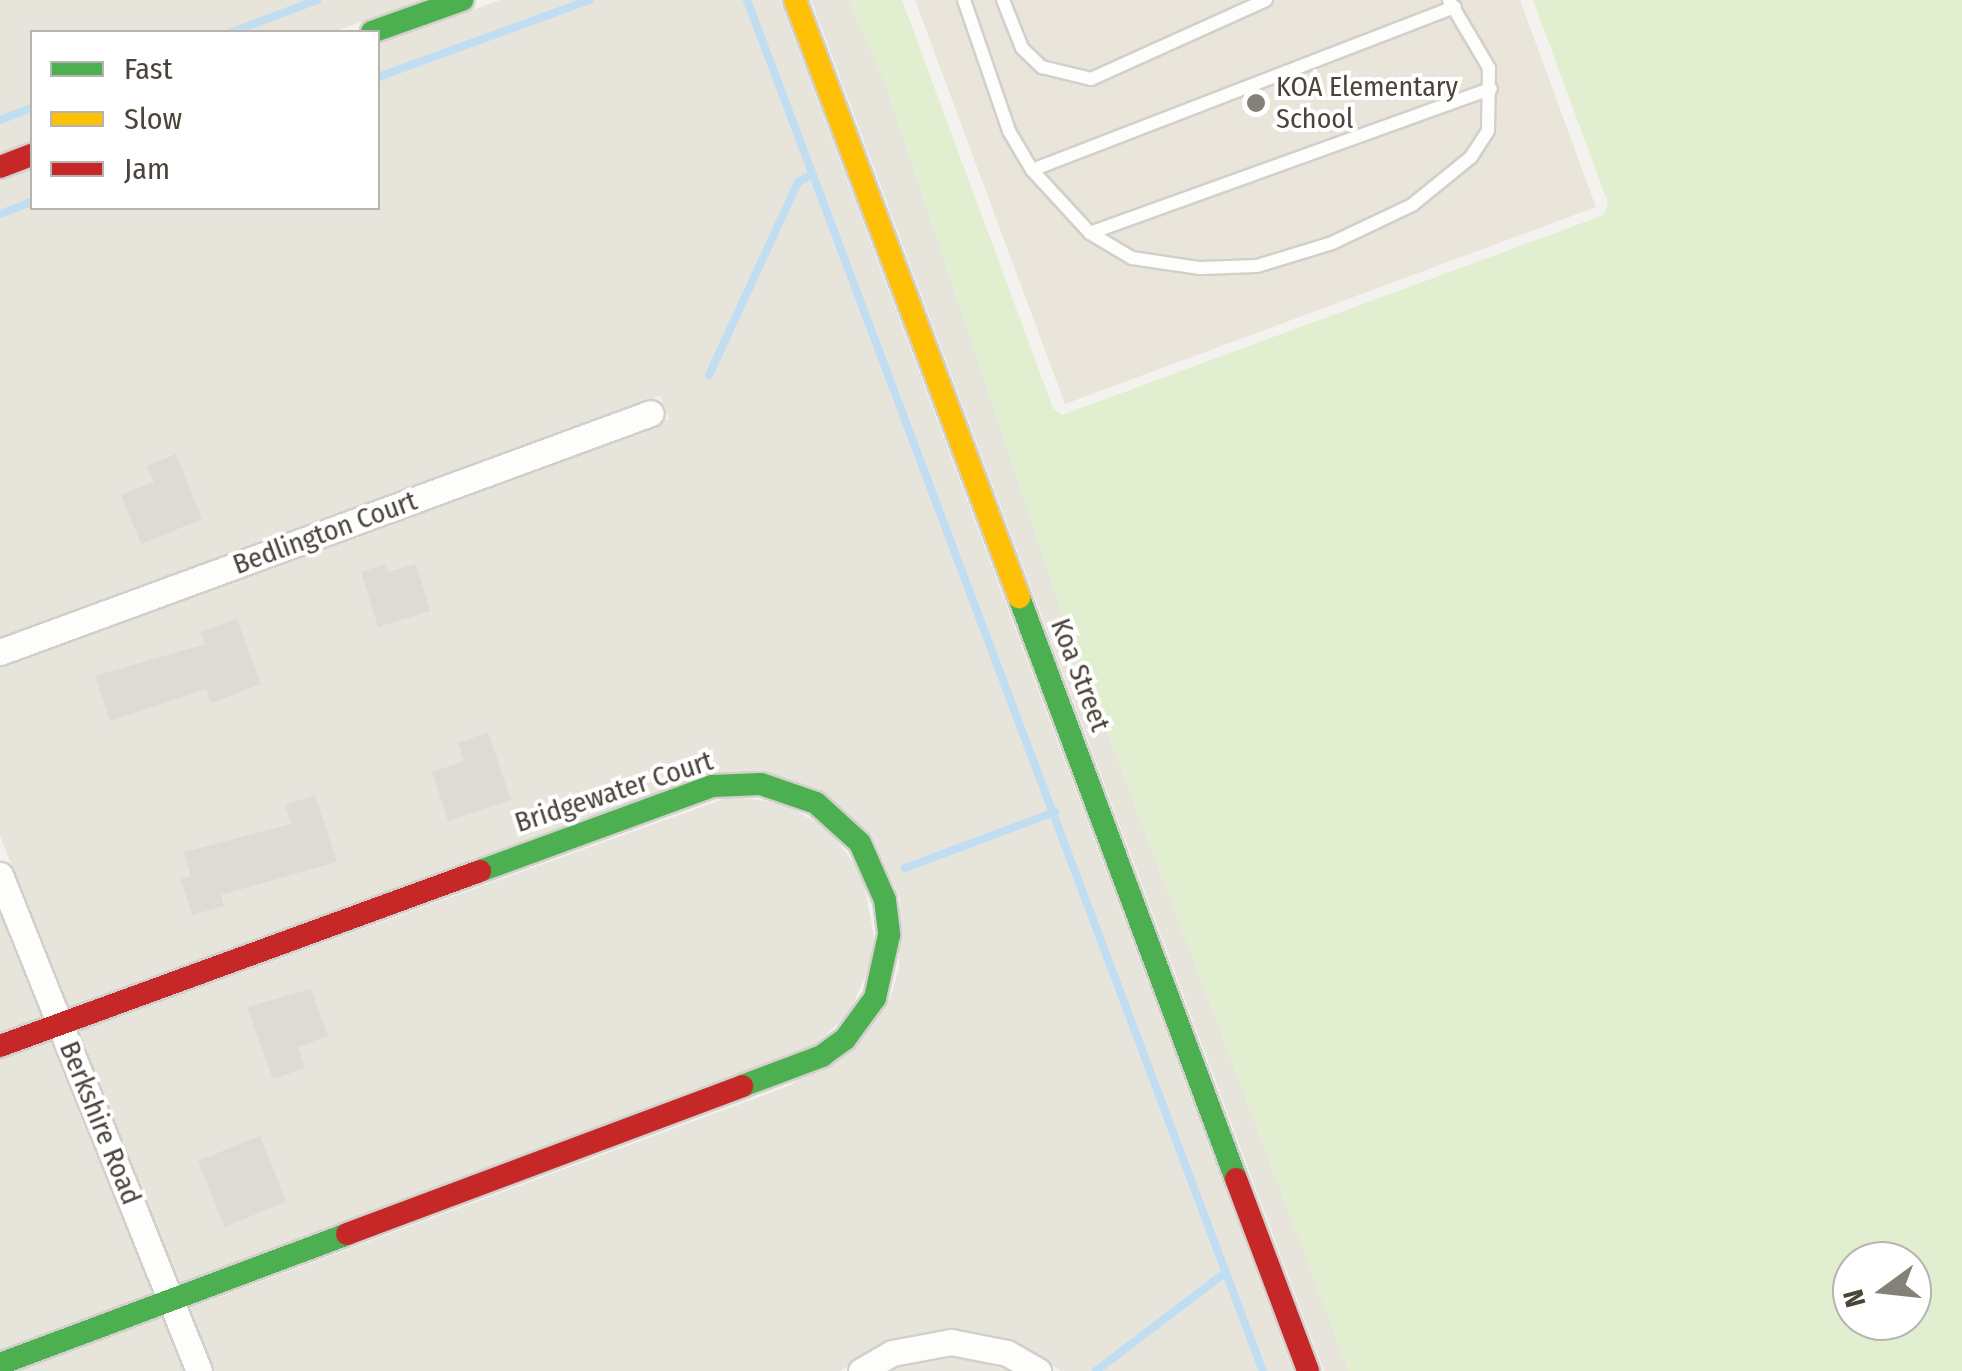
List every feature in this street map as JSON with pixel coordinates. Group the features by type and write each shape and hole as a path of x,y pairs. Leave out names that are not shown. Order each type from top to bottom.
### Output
{"street":[{"path":"378,30 462,0"},
{"name":"Koa Street","path":"795,0 1308,1371"},
{"path":"0,167 30,156"},
{"name":"Bedlington Court","path":"0,652 651,413"},
{"name":"Bridgewater Court","path":"0,1046 712,786 761,784 816,804 860,843 876,869 887,918 885,966 862,1020 822,1056 0,1364"},
{"name":"Berkshire Road","path":"0,875 199,1371"},
{"path":"861,1371 892,1354 951,1342 1007,1353 1038,1371"}],"lane":[{"path":"964,0 1009,131 1032,170 1090,232 1132,258 1200,268 1257,266 1332,243 1412,205 1471,157 1488,132 1489,68 1452,4 1032,170"},
{"path":"1003,0 1022,48 1042,67 1091,78 1266,0"},
{"path":"1090,232 1491,89"}],"shaded area":[{"path":"0,0 423,0 339,30 30,30 30,142 0,153"},
{"path":"500,0 780,0 1293,1371 1061,1371 1014,1342 951,1329 888,1341 840,1371 215,1371 190,1308 791,1085 889,1001 899,969 900,898 872,835 765,772 69,1007 0,836 0,666 669,419 660,396 0,638 0,181 30,170 30,210 380,210 380,43"},
{"path":"811,0 849,0 885,83 1059,604 1349,1371 1324,1371"},
{"name":"KOA Elementary School","path":"915,0 1520,0 1596,207 1065,404"},
{"path":"732,796 784,804 828,829 862,874 874,936 871,964 849,1013 815,1045 180,1283 79,1031"},
{"path":"0,914 42,1017 0,1033"},
{"path":"51,1041 153,1293 0,1350 0,1060"},
{"path":"162,1318 184,1371 18,1371"},
{"path":"951,1355 1011,1371 886,1371 923,1358"}],"green space":[{"path":"849,0 902,0 1053,408 1062,415 1604,215 1608,203 1533,0 1962,0 1962,1371 1349,1371 1059,604 885,83"}],"building":[{"path":"176,454 202,519 141,544 121,495 154,482 147,466"},
{"path":"386,564 388,572 416,564 430,611 378,627 361,572"},
{"path":"237,619 261,684 211,703 206,689 110,721 95,676 205,644 200,632"},
{"path":"488,732 511,800 448,821 432,772 464,761 458,743"},
{"path":"315,795 337,862 221,895 224,906 192,915 181,879 191,876 184,852 291,824 285,805"},
{"path":"311,989 328,1036 298,1047 305,1068 273,1079 247,1007"},
{"path":"260,1136 287,1202 224,1227 198,1161"}],"waterway":[{"path":"237,30 317,0"},
{"path":"380,76 589,0"},
{"path":"747,0 1263,1371"},
{"path":"0,120 30,109"},
{"path":"709,375 798,182 813,174"},
{"path":"0,214 30,203"},
{"path":"905,868 1055,812"},
{"path":"1096,1371 1226,1272"}],"traffic: fast":[{"path":"378,30 462,0"},
{"path":"1019,597 1236,1179"},
{"path":"480,871 712,786 761,784 816,803 860,843 885,900 889,935 875,998 845,1039 822,1056 742,1086"},
{"path":"0,1364 347,1234"}],"traffic: slow":[{"path":"795,0 1019,597"}],"traffic: jam":[{"path":"0,167 30,156"},
{"path":"0,1046 480,871"},
{"path":"347,1234 742,1086"},
{"path":"1236,1179 1308,1371"}],"place":[{"name":"KOA Elementary School","path":"1256,103"}]}
